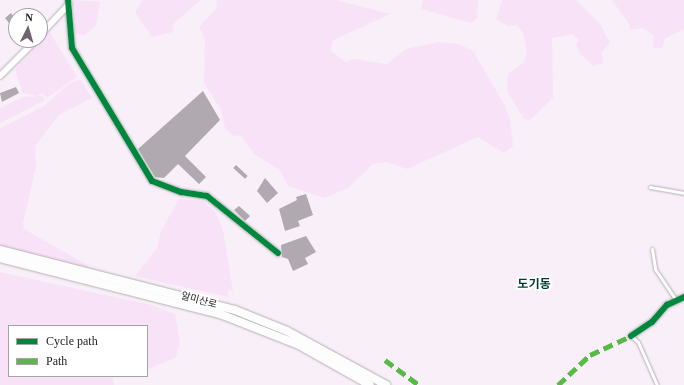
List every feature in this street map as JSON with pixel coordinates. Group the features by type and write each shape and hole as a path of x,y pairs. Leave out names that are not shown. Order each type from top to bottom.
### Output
{"main road":[{"name":"알미산로","path":"0,250 235,310 287,331 386,385"},
{"name":"알미산로","path":"0,258 220,314 299,345 370,385"}],"street":[{"path":"48,27 69,2"},
{"path":"69,2 72,48 152,181 181,192 207,196 278,253"},
{"path":"0,76 28,48"},
{"path":"631,336 676,301 684,298"}],"lane":[{"path":"650,188 684,193"},
{"path":"652,249 655,270 676,301"},
{"path":"631,336 638,342 657,385"}],"shaded area":[{"path":"73,0 100,2 96,26 85,35 75,34"},
{"path":"142,0 201,0 174,23 173,32 152,37 135,12"},
{"path":"217,0 336,0 390,14 332,41 331,51 346,62 354,59 387,64 406,49 439,42 459,44 473,51 504,104 510,119 513,146 504,153 478,137 407,169 387,162 373,164 348,188 324,198 288,186 280,170 254,154 241,135 233,136 225,128 221,110 204,83 205,39 199,27 216,9"},
{"path":"423,0 478,0 477,19 471,23 421,9"},
{"path":"502,0 576,0 600,24 610,43 601,53 604,63 593,66 580,54 576,45 579,40 573,34 552,38 553,98 530,120 524,119 507,91 508,74 523,63 527,54 523,33 517,25 508,26 496,20"},
{"path":"612,0 684,0 684,29 666,38 662,48 653,48 654,36 642,28 630,30 629,24"},
{"path":"49,31 77,77 47,98 43,93 36,96 23,93 15,70 34,48 48,48"},
{"path":"80,79 92,98 59,115 35,146 36,166 23,223 24,229 89,266 87,270 0,245 0,128 44,106 67,85"},
{"path":"42,96 45,100 0,123 0,108 23,97"},
{"path":"179,199 204,201 216,213 223,230 233,292 228,290 228,297 135,276 157,248 161,231"},
{"path":"0,272 152,305 175,314 180,342 176,357 148,370 148,325 8,325 8,377 112,377 114,385 0,385"}],"building":[{"path":"16,87 19,93 2,102 0,93"},
{"path":"203,91 220,120 185,156 206,177 199,184 178,164 164,178 155,177 138,149"},
{"path":"236,165 248,176 245,179 233,168"},
{"path":"265,178 278,193 267,203 257,191"},
{"path":"306,194 313,215 298,221 300,226 285,231 279,209 297,200 296,197"},
{"path":"239,206 250,216 245,221 234,210"},
{"path":"306,236 316,252 305,258 308,264 293,271 288,259 282,257 281,245"}],"marked path":[{"path":"558,385 590,355 631,336"},
{"path":"385,360 419,385"}],"cycle path":[{"path":"68,0 72,48 152,181 181,192 207,196 278,253"},
{"path":"631,336 652,322 667,305 684,297"}],"district":[{"name":"도기동","path":"534,285"}]}
